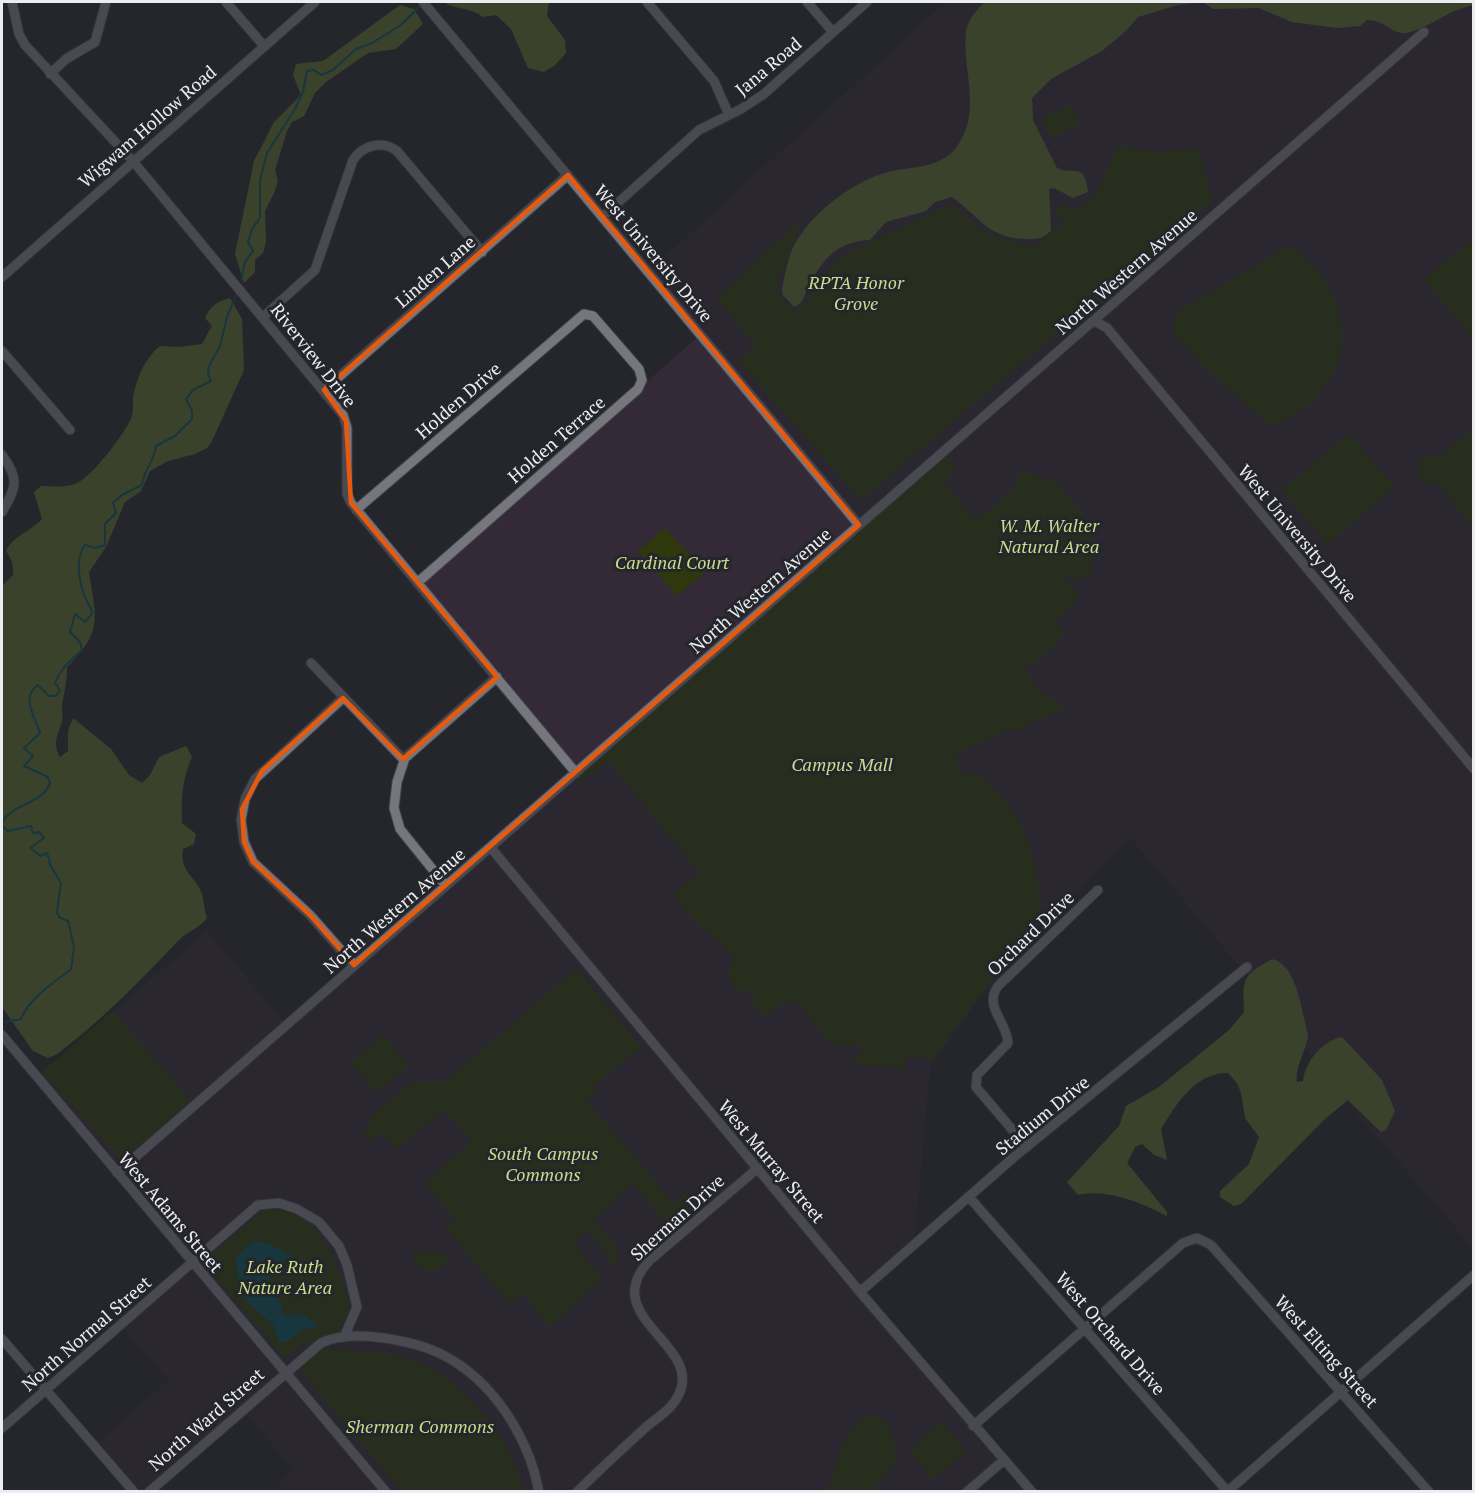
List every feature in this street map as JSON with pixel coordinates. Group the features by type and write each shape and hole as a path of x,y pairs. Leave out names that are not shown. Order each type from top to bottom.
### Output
{"street":[{"name":"Riverview Drive","path":"12,2 22,40 50,74 132,160 324,390 346,421 347,494 356,510 576,773"},
{"path":"50,74 66,59 95,42 106,2"},
{"path":"226,2 264,46"},
{"name":"Wigwam Hollow Road","path":"2,277 132,160 315,2"},
{"name":"West University Drive","path":"423,2 859,525"},
{"path":"647,2 714,81 729,115"},
{"path":"807,2 833,32"},
{"name":"Jana Road","path":"602,217 690,137 708,124 729,115 764,94 867,2"},
{"name":"North Western Avenue","path":"117,1173 1424,32"},
{"path":"263,317 315,270 353,160 360,151 370,146 389,146 397,151 482,252"},
{"name":"Linden Lane","path":"324,390 568,175"},
{"name":"Holden Drive","path":"356,510 581,315"},
{"name":"Holden Terrace","path":"417,583 640,387 642,376 639,369 593,316 581,315"},
{"name":"West University Drive","path":"1095,321 1107,328 1473,769"},
{"path":"2,351 70,430"},
{"path":"2,455 11,469 15,484 14,492 2,512"},
{"path":"311,663 343,699 364,717 404,760"},
{"path":"446,886 405,836 397,822 395,795 404,760 497,677"},
{"path":"343,699 255,779 242,809 242,831 253,862 310,915 354,965"},
{"name":"West Murray Street","path":"491,848 860,1292 973,1426 1032,1491"},
{"name":"Orchard Drive","path":"1028,1147 977,1090 975,1084 977,1075 1008,1043 992,1004 993,994 998,986 1098,890"},
{"name":"Stadium Drive","path":"860,1292 1028,1147 1247,967"},
{"name":"West Adams Street","path":"2,1035 385,1491"},
{"name":"Sherman Drive","path":"577,1491 674,1404 683,1383 681,1368 636,1302 634,1282 638,1274 650,1260 758,1168"},
{"name":"West Orchard Drive","path":"969,1197 1228,1491"},
{"name":"North Normal Street","path":"2,1428 258,1205 279,1203 297,1209 319,1222 344,1255 357,1308 344,1336"},
{"name":"West Elting Street","path":"1085,1328 1183,1243 1197,1238 1211,1245 1429,1491"},
{"path":"1228,1491 1473,1275"},
{"path":"973,1426 1085,1328"},
{"path":"344,1336 370,1336 412,1343 443,1355 468,1372 498,1404 519,1434 533,1464 539,1491"},
{"name":"North Ward Street","path":"148,1491 321,1343 344,1336"},
{"path":"2,1339 134,1491"},
{"path":"968,1491 1004,1460"}],"highlighted area":[{"path":"568,175 859,525 354,965 310,915 253,862 244,842 242,809 262,771 343,698 403,759 497,677 351,503 346,421 324,390"}],"shaded area":[{"path":"946,2 1473,2 1473,1248 1349,1104 1257,987 1130,837 984,991 930,1067 914,1246 860,1292 1004,1460 967,1491 283,1491 277,1485 294,1470 242,1410 149,1491 134,1491 94,1446 169,1380 120,1325 191,1262 37,1078 207,931 286,1024 576,773 417,583 700,335 648,272"}],"green space":[{"path":"443,2 549,2 547,16 565,40 566,53 555,65 544,72 528,68 511,29 496,15 483,17"},
{"path":"985,2 1203,2 1178,5 1138,17 1127,30 1102,51 1051,79 1032,98 1033,120 1057,168 1081,173 1088,192 1073,198 1054,188 1049,189 1051,230 1047,234 1033,239 1005,236 986,226 952,197 935,202 926,211 886,222 870,240 848,244 831,254 818,269 802,300 794,307 783,295 782,290 789,259 793,247 804,230 824,208 849,189 876,176 925,166 942,160 956,148 964,134 970,106 966,32 973,15"},
{"path":"1203,2 1473,2 1474,5 1456,10 1415,31 1401,33 1379,22 1367,20 1360,26 1337,28 1292,22 1259,8 1213,9"},
{"path":"400,5 414,9 423,24 396,49 368,53 326,82 315,93 304,116 292,122 275,170 278,181 265,211 266,242 263,253 255,260 255,272 244,283 235,254 254,161 274,122 301,95 293,75 296,64 323,61"},
{"path":"1071,104 1081,124 1051,138 1042,118"},
{"name":"RPTA Honor Grove","path":"1118,145 1155,153 1199,148 1213,201 861,500 738,361 756,346 716,299 803,217 775,291 794,313 809,301 838,257 951,204 989,235 1032,247 1067,221 1055,214 1061,203 1077,211 1097,193"},
{"path":"1473,239 1473,339 1424,280"},
{"path":"1290,245 1325,281 1336,302 1341,324 1341,347 1336,369 1323,390 1300,412 1272,426 1211,374 1173,333 1176,313"},
{"path":"230,298 242,319 244,370 207,448 195,454 168,461 150,471 141,491 125,502 106,547 89,572 94,601 94,624 87,644 67,667 62,708 63,719 56,743 60,757 68,751 68,731 73,718 111,749 129,775 142,783 150,775 159,757 186,746 192,757 183,789 182,823 196,834 194,844 183,849 182,857 186,869 200,888 207,918 182,938 90,1028 57,1054 48,1058 33,1051 2,1007 2,586 13,575 12,563 6,551 13,541 42,519 34,492 41,486 64,486 77,483 100,463 116,442 132,416 133,398 139,376 155,351 160,346 179,347 202,344 212,326 205,318 209,310"},
{"path":"1473,429 1473,527 1435,481 1425,487 1418,477 1420,460 1426,454 1435,460"},
{"path":"1349,433 1395,487 1327,545 1281,490"},
{"path":"943,451 954,464 956,472 944,483 975,519 985,511 988,512 1013,489 1021,470 1061,484 1089,525 1092,536 1091,573 1085,578 1064,578 1079,594 1076,597 1079,601 1055,621 1065,633 1059,638 1060,641 1031,666 1029,664 1025,666 1035,684 1053,700 1056,699 1064,710 1029,723 1022,729 1010,730 956,753 960,774 975,772 1006,802 1018,819 1033,856 1041,919 987,985 932,1060 910,1056 904,1066 906,1070 853,1063 853,1059 863,1051 860,1045 832,1045 796,1001 782,1004 763,1017 753,1004 752,988 742,993 735,990 728,972 734,957 693,919 673,894 699,872 608,761 579,784 572,776"},
{"name":"Cardinal Court","path":"665,528 705,572 677,596 638,551"},
{"path":"1272,959 1281,963 1288,970 1293,980 1308,1034 1298,1069 1297,1082 1303,1081 1307,1067 1321,1048 1342,1037 1382,1080 1395,1111 1386,1130 1381,1132 1348,1100 1325,1119 1241,1204 1234,1206 1220,1197 1220,1191 1249,1164 1259,1137 1245,1118 1237,1083 1228,1073 1216,1074 1188,1091 1161,1129 1167,1160 1154,1155 1142,1144 1135,1147 1127,1163 1167,1212 1167,1216 1146,1206 1112,1195 1089,1193 1078,1195 1067,1182 1119,1126 1126,1106 1159,1087 1229,1030 1244,1012 1246,979 1254,970"},
{"name":"South Campus Commons","path":"576,969 641,1047 594,1086 598,1091 587,1101 673,1202 686,1192 693,1200 696,1197 706,1212 678,1236 633,1184 594,1219 618,1248 615,1266 607,1262 611,1258 587,1230 573,1242 603,1278 549,1328 524,1293 510,1304 444,1227 455,1218 424,1183 472,1142 444,1110 396,1150 381,1132 369,1141 363,1134 369,1127 371,1116 412,1082 446,1081"},
{"path":"113,1011 191,1101 125,1158 119,1158 42,1072"},
{"path":"383,1035 409,1066 377,1093 351,1062"},
{"name":"Lake Ruth Nature Area","path":"271,1207 305,1221 317,1232 334,1259 350,1310 338,1333 311,1344 306,1342 285,1358 203,1263 259,1213"},
{"path":"414,1251 446,1253 447,1262 436,1271 422,1270 413,1259"},
{"name":"Sherman Commons","path":"325,1349 398,1356 428,1367 455,1384 481,1411 507,1448 523,1491 402,1491 298,1368"},
{"path":"872,1415 888,1422 898,1461 872,1491 827,1491 846,1436 852,1427"},
{"path":"942,1422 967,1451 933,1480 908,1451"}],"water":[{"path":"253,1241 269,1244 293,1256 291,1261 286,1258 283,1260 284,1267 271,1275 265,1287 282,1304 281,1313 286,1316 295,1314 304,1316 312,1320 317,1327 303,1329 286,1342 279,1342 273,1324 254,1309 241,1292 235,1259"}],"waterway":[{"path":"241,280 245,262 253,251 248,242 252,229 260,218 260,180 267,153 295,109 303,92 307,71 314,70 321,75 333,70 356,49 372,43 401,25 421,5"},
{"path":"2,824 11,812 39,797 50,784 48,777 24,766 33,756 24,748 40,733 31,708 30,696 38,685 49,696 56,696 60,690 55,683 57,678 66,665 82,650 80,642 70,632 75,614 85,622 92,614 80,577 79,563 82,550 85,545 95,548 105,545 105,524 116,513 113,503 122,495 142,485 156,446 175,436 192,419 192,411 186,399 193,390 211,381 208,374 209,366 220,346 227,317 236,295"},
{"path":"2,826 8,831 31,826 33,833 39,832 44,838 30,848 41,856 47,853 50,862"},
{"path":"5,1022 21,1019 30,1004 71,969 74,947 68,921 59,917 57,912 61,883 49,863"}],"park label":[{"name":"W. M. Walter Natural Area","path":"1049,535"},
{"name":"Campus Mall","path":"842,764"}]}
